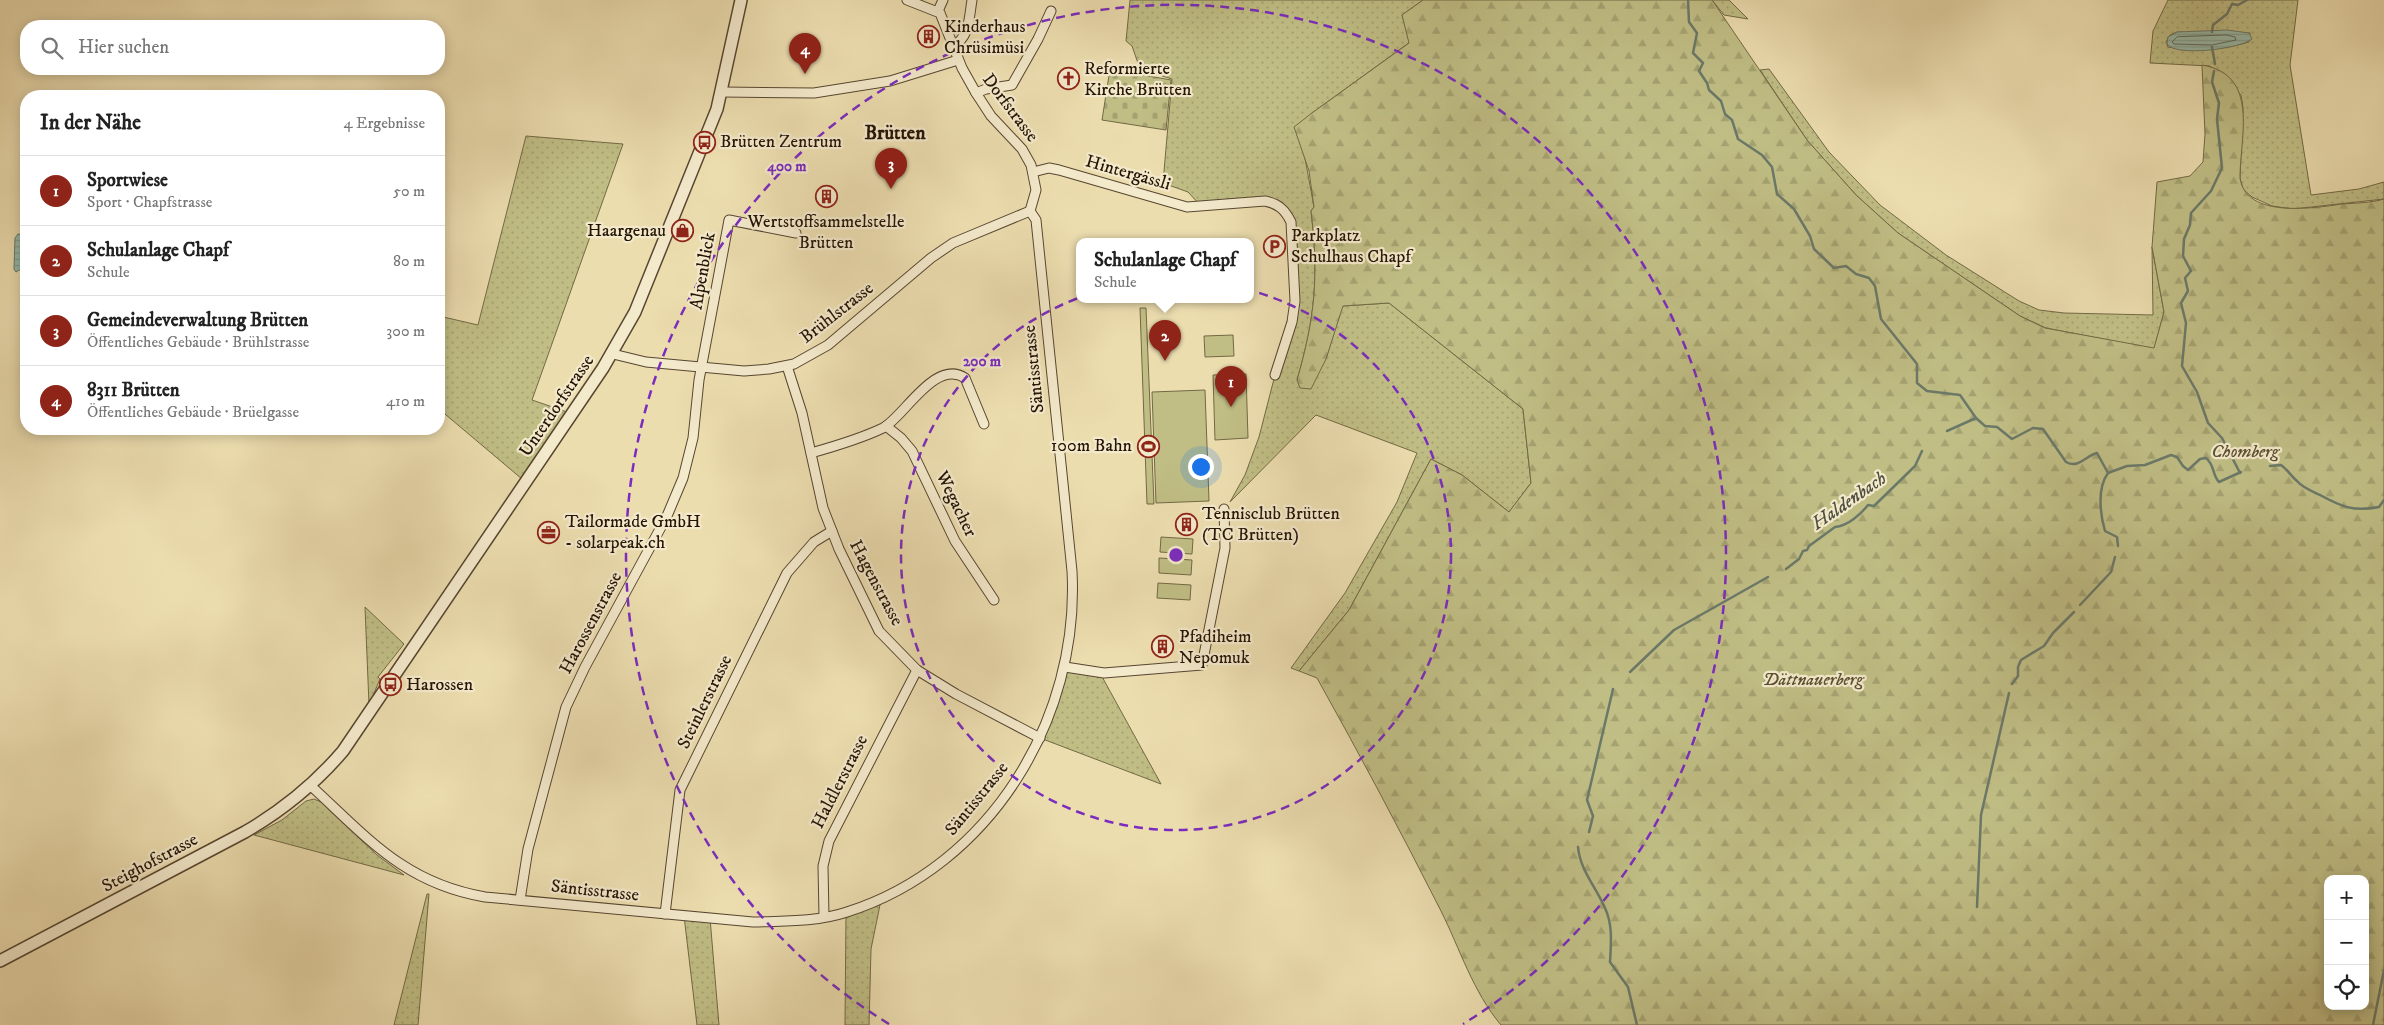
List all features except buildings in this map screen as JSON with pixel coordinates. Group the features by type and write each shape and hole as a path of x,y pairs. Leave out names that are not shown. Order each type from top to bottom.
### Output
{"street":[{"name":"Unterdorfstrasse","path":"311,786 336,759 362,725 613,354 635,312 722,92 741,0"},
{"path":"907,0 938,11 943,0"},
{"path":"953,46 962,40 967,31 972,0"},
{"name":"Dorfstrasse","path":"938,11 958,60 976,94 988,112 1022,149 1034,172"},
{"path":"976,94 986,89 1012,85 1041,34 1051,11"},
{"path":"722,92 814,93 890,80 958,60"},
{"name":"Hintergässli","path":"1034,172 1049,168 1059,170 1186,207 1266,201 1276,204 1286,211 1292,222 1295,301 1291,329 1275,375"},
{"path":"1030,211 1036,195 1034,172"},
{"name":"Brühlstrasse","path":"613,354 646,362 744,371 786,366 819,351 931,258 953,243 1030,211"},
{"name":"Säntisstrasse","path":"311,786 379,849 409,871 452,890 485,897 753,922 824,917 846,913 881,900 924,876 953,854 976,832 1004,796 1040,738 1053,706 1070,643 1074,601 1072,571 1036,220 1030,211"},
{"name":"Alpenblick","path":"702,366 729,220 796,233"},
{"name":"Harossenstrasse","path":"520,900 530,840 566,707 585,667 667,516 683,478 693,438 702,366"},
{"name":"Hagenstrasse","path":"786,366 802,413 824,508 832,531 879,631 917,670 956,694 1040,738"},
{"path":"811,453 850,443 886,426 924,388 952,373 959,374 965,378 984,424"},
{"name":"Wegacher","path":"886,426 912,450 955,541 994,600"},
{"path":"1064,667 1104,673 1202,665 1225,548 1224,509"},
{"name":"Steinlerstrasse","path":"665,914 680,790 787,572 814,542 832,531"},
{"name":"Haldlerstrasse","path":"824,917 823,866 829,841 842,810 917,670"},
{"name":"Steighofstrasse","path":"0,961 245,832 278,812 311,786"}],"green space":[{"path":"1130,0 1423,0 1402,15 1410,42 1312,113 1304,153 1314,207 1311,211 1315,256 1314,297 1308,337 1297,380 1326,359 1342,306 1389,303 1523,409 1531,483 1509,512 1462,475 1431,459 1349,610 1299,671 1291,668 1345,593 1397,502 1417,453 1316,415 1230,502 1245,475 1259,437 1275,375 1292,322 1291,222 1276,203 1200,205 1188,192 1163,183 1172,79 1140,69 1132,46 1126,41"},
{"name":"Dättnauerberg","path":"1423,0 1712,0 1807,140 1856,195 1898,233 2020,316 2045,328 2154,348 2164,312 2152,247 2157,182 2190,176 2203,162 2205,134 2202,65 2220,71 2232,81 2240,94 2243,126 2240,178 2245,191 2255,200 2283,208 2299,208 2384,199 2384,1025 1501,1025 1482,999 1426,881 1317,678 1299,671 1349,610 1431,459 1462,475 1509,512 1531,483 1523,409 1389,303 1343,306 1326,359 1311,389 1300,388 1297,380 1308,337 1314,297 1315,256 1311,211 1314,207 1309,171 1294,127 1409,43 1402,15"},
{"path":"1712,0 1729,0 1748,19 1724,15"},
{"path":"2168,0 2298,0 2290,65 2311,195 2359,189 2384,182 2384,199 2293,209 2272,206 2252,197 2243,189 2240,178 2243,108 2241,95 2210,66 2150,63 2153,31","holes":["2177,32 2250,33 2249,42 2229,47 2199,50 2178,49 2168,47 2166,42 2170,35"]},
{"path":"1110,69 1171,80 1166,130 1102,120"},
{"path":"1769,69 1829,152 1880,205 1946,255 2019,301 2039,310 2064,313 2153,315 2152,247 2164,312 2154,349 2046,328 2020,316 1898,233 1856,195 1807,140 1760,70"},
{"path":"526,136 623,144 532,400 567,412 522,479 445,414 445,317 478,325"},
{"name":"100m Bahn","path":"1140,308 1146,308 1154,504 1147,504"},
{"path":"1233,335 1234,356 1205,357 1204,336"},
{"path":"1246,374 1248,438 1215,440 1213,375"},
{"path":"1205,390 1209,501 1156,503 1152,392"},
{"path":"1161,537 1193,539 1192,554 1160,552"},
{"path":"1159,558 1192,560 1191,575 1159,573"},
{"path":"1158,583 1191,585 1190,600 1157,598"},
{"path":"365,607 404,644 378,677 380,679 369,705"},
{"path":"1065,667 1100,673 1161,784 1040,738"},
{"path":"314,799 321,802 377,855 404,875 254,835 282,820 306,801"},
{"path":"427,894 429,894 418,1025 394,1025"},
{"path":"881,900 871,949 869,1025 845,1025 846,913"},
{"path":"684,916 710,918 719,1025 697,1025"}],"water":[{"path":"2227,30 2249,33 2252,39 2235,46 2194,51 2172,48 2167,44 2168,37 2177,32"},
{"path":"20,234 20,270 16,272 14,269 15,238"}],"waterway":[{"path":"1688,0 1689,22 1697,33 1693,53 1703,63 1699,71 1709,90 1721,101 1725,114 1732,120 1738,139 1762,155 1772,167 1777,194 1794,209 1810,236 1814,249 1834,268 1846,266 1856,274 1869,278 1875,286 1881,319 1917,364 1917,383 1927,391 1960,395 1976,418 1985,426 1997,427 2012,439 2033,428 2043,429 2066,462 2071,464 2078,463 2097,453 2108,473 2127,466 2145,465 2171,455 2177,457 2188,470 2200,459 2206,458 2211,464 2219,482 2241,472"},
{"path":"2212,32 2213,25 2227,14 2232,4 2238,5 2247,0"},
{"path":"2212,47 2215,64"},
{"path":"2214,71 2212,82 2219,103 2217,119 2222,168 2211,191 2191,213 2190,225 2184,239 2183,256 2191,271 2185,278 2188,291 2181,303 2186,323 2182,366 2197,392 2208,423 2222,438 2240,473"},
{"name":"Haldenbach","path":"1947,431 1976,418"},
{"name":"Haldenbach","path":"1786,569 1799,559 1803,551 1807,550 1809,546 1835,527 1849,522 1858,516 1868,505 1874,506 1915,466 1922,451"},
{"path":"2270,466 2281,465 2305,487 2335,503 2348,507 2355,509 2379,507 2384,500"},
{"path":"2108,473 2101,493 2102,517 2105,531 2117,537 2118,546"},
{"path":"2080,605 2111,572 2115,557"},
{"name":"Haldenbach","path":"1630,672 1674,630 1768,577"},
{"path":"2012,684 2018,676 2018,667 2021,660 2044,646 2053,633 2074,612"},
{"name":"Haldenbach","path":"1589,832 1593,816 1587,800 1613,689"},
{"path":"1977,907 1981,815 2009,693"},
{"name":"Haldenbach","path":"1578,847 1585,871 1608,914 1611,935 1610,962 1628,987 1637,1025"},
{"path":"2373,1025 2384,970"}],"place":[{"name":"Kinderhaus Chrüsimüsi","path":"928,37"},
{"name":"8311 Brütten","path":"805,74"},
{"name":"Reformierte Kirche Brütten","path":"1068,79"},
{"name":"Brütten Zentrum","path":"704,142"},
{"name":"Gemeindeverwaltung Brütten","path":"891,189"},
{"name":"Wertstoffsammelstelle Brütten","path":"826,197"},
{"name":"Haargenau","path":"682,231"},
{"name":"Parkplatz Schulhaus Chapf","path":"1275,246"},
{"name":"Schulanlage Chapf","path":"1165,361"},
{"name":"Sportwiese","path":"1231,407"},
{"name":"100m Bahn","path":"1148,446"},
{"name":"Tennisclub Brütten (TC Brütten)","path":"1186,524"},
{"name":"Tailormade GmbH - solarpeak.ch","path":"549,532"},
{"name":"Pfadiheim Nepomuk","path":"1163,647"},
{"name":"Harossen","path":"390,685"}],"district":[{"name":"Brütten","path":"895,133"}],"park label":[{"name":"Chomberg","path":"2245,452"}]}
